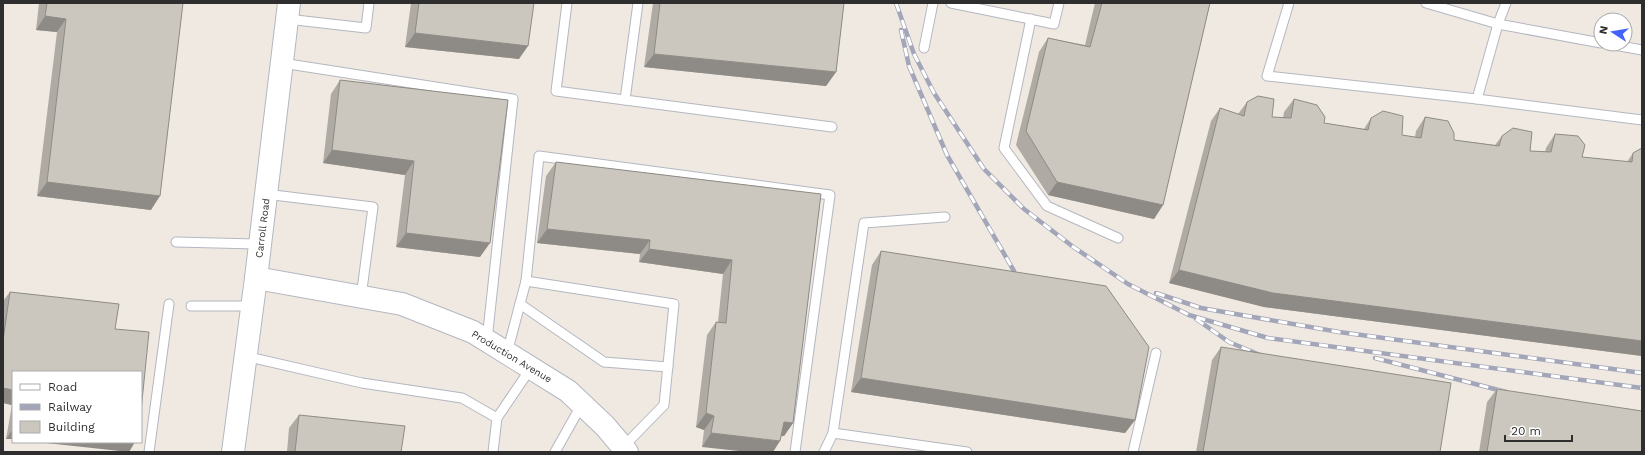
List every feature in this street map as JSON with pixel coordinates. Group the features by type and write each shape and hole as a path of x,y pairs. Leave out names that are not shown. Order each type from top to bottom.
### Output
{"main road":[{"name":"Carroll Road","path":"232,452 256,278 288,11"},
{"name":"Production Avenue","path":"256,278 402,304 473,332 568,391 606,426 625,449"}],"lane":[{"path":"288,11 366,28 369,3"},
{"path":"567,3 556,91 832,127"},
{"path":"625,100 638,3"},
{"path":"924,48 933,3"},
{"path":"951,3 1054,24 1059,3"},
{"path":"1289,3 1267,76 1477,98 1642,120"},
{"path":"1426,3 1498,24 1593,42"},
{"path":"1477,98 1498,24 1506,3"},
{"path":"1031,20 1004,148 1047,206 1118,238"},
{"path":"282,63 513,99 486,340"},
{"path":"507,353 526,281 539,156 830,195 795,452"},
{"path":"266,194 373,207 361,297"},
{"path":"824,452 833,432 864,223 945,217"},
{"path":"176,242 260,244"},
{"path":"526,281 674,304 664,404 625,449"},
{"path":"149,452 169,304"},
{"path":"520,304 604,362 668,367"},
{"path":"192,306 252,306"},
{"path":"1133,452 1156,353"},
{"path":"245,356 362,382 462,398 497,418"},
{"path":"493,452 497,418 531,368"},
{"path":"555,452 582,404"},
{"path":"833,432 967,452"}],"building":[{"path":"47,3 183,3 160,196 47,182 66,19 45,16"},
{"path":"419,3 534,3 528,46 415,33"},
{"path":"660,3 844,3 836,72 654,54"},
{"path":"1102,3 1210,3 1163,205 1057,182 1026,131 1048,38 1090,47"},
{"path":"340,80 508,100 490,243 406,233 414,161 332,150"},
{"path":"1258,96 1274,99 1272,117 1291,118 1294,99 1317,105 1325,117 1324,123 1368,130 1371,118 1383,111 1403,116 1402,135 1421,138 1425,117 1448,121 1454,133 1454,140 1499,146 1502,136 1513,128 1532,132 1530,151 1551,152 1555,134 1578,136 1585,145 1582,157 1632,162 1633,153 1642,148 1642,341 1273,293 1179,270 1220,108 1244,116 1247,102"},
{"path":"556,162 821,194 793,423 784,422 780,441 711,433 714,416 706,413 716,322 726,323 732,260 649,249 650,240 547,229"},
{"path":"881,251 1106,286 1149,347 1135,420 861,378"},
{"path":"10,292 119,304 115,329 149,332 142,401 142,371 12,371 12,390 3,388 3,340"},
{"path":"1221,347 1451,383 1440,452 1203,452"},
{"path":"1497,389 1642,411 1642,452 1487,452"},
{"path":"299,415 405,426 401,452 295,452"}],"railway":[{"path":"896,3 914,54 934,93 984,169 1024,209 1072,246 1128,284 1189,315 1268,338 1642,388"},
{"path":"901,30 909,66 947,155 1014,271"},
{"path":"1156,293 1201,308 1339,332 1642,373"},
{"path":"1196,319 1229,342 1260,355"},
{"path":"1375,358 1506,392"}]}
